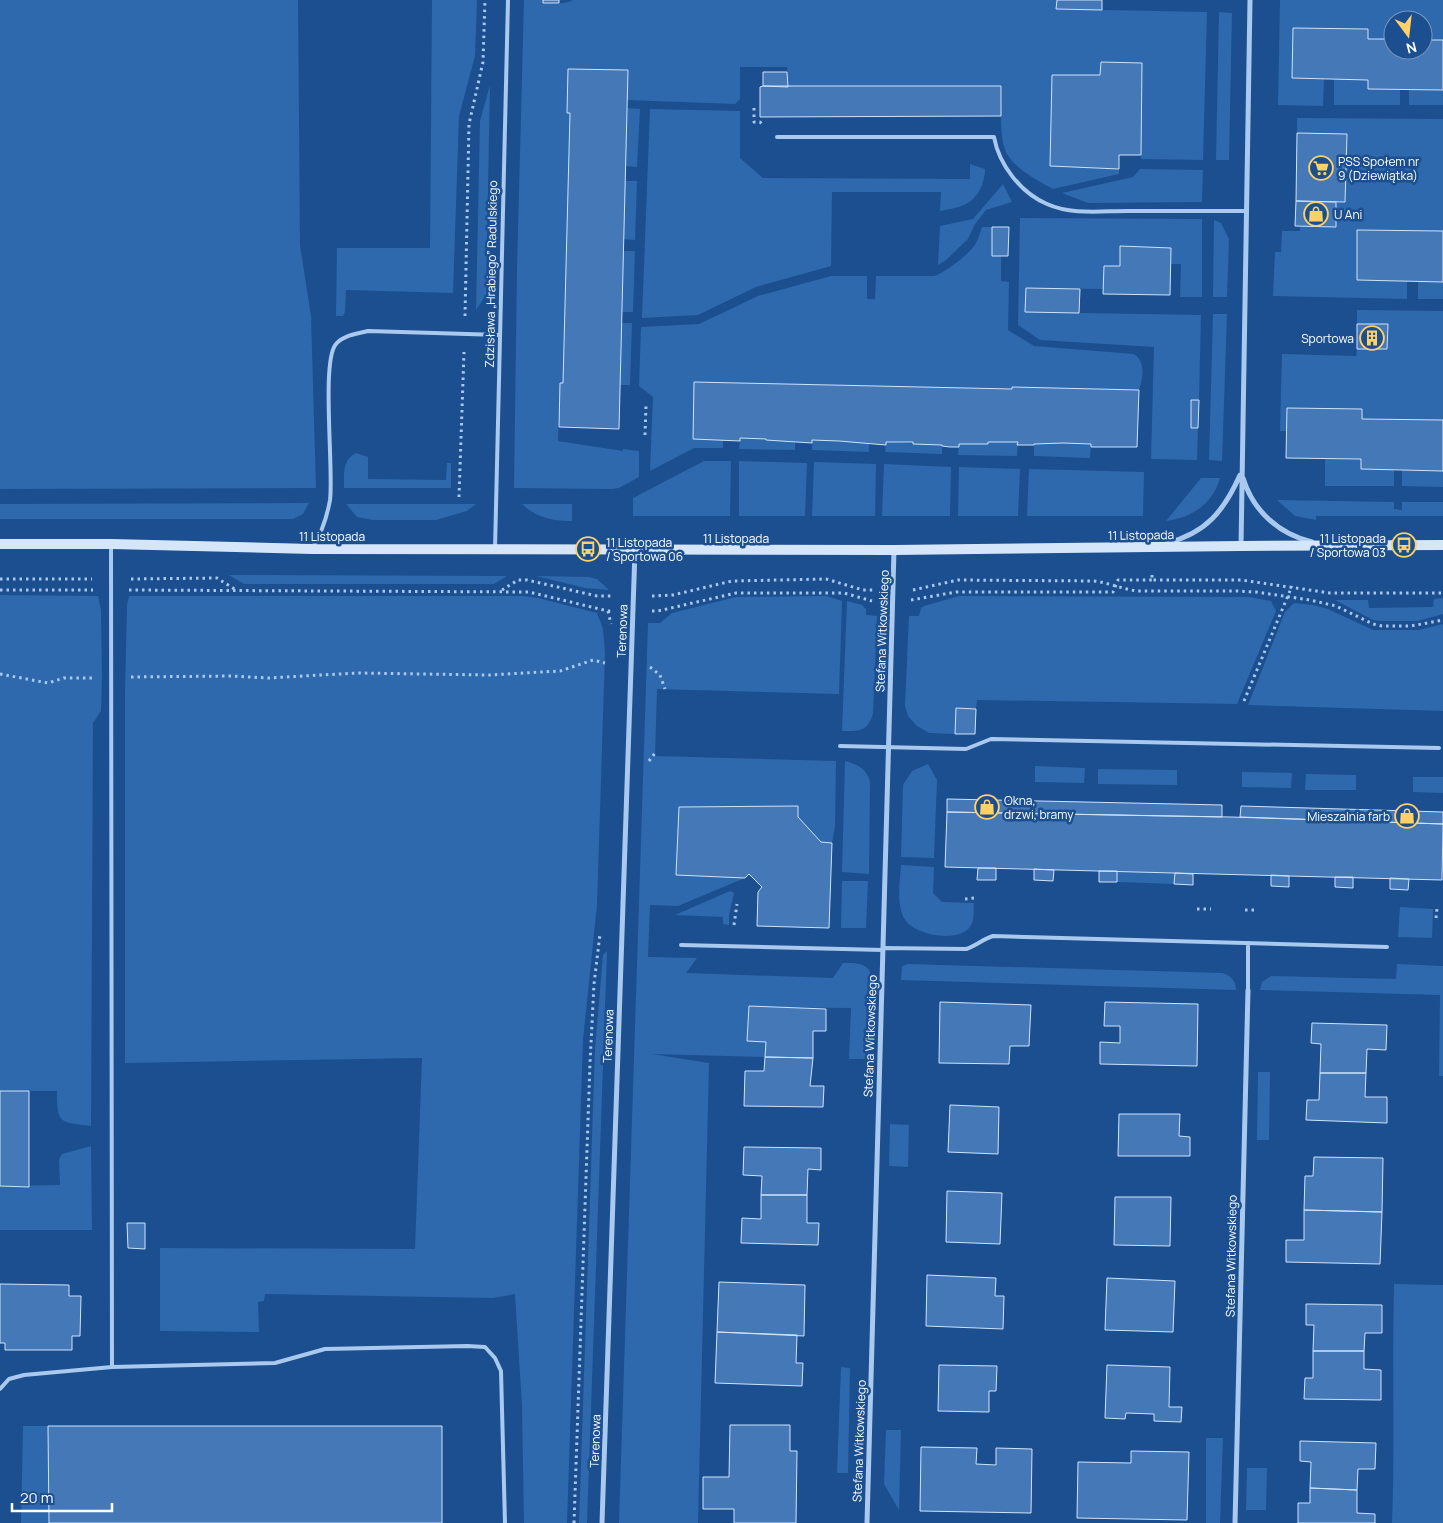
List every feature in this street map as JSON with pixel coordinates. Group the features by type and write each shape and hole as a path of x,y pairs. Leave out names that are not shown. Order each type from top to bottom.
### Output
{"main road":[{"name":"11 Listopada","path":"0,544 111,544 312,549 636,550 894,550 1443,545"}],"street":[{"path":"1241,546 1250,0"},
{"path":"1241,473 1246,488 1265,516 1280,529 1303,540 1325,545"},
{"path":"1153,547 1185,537 1197,531 1218,515 1231,496 1241,473"},
{"name":"Terenowa","path":"602,1523 636,550"},
{"name":"Stefana Witkowskiego","path":"867,1523 894,550"},
{"name":"Stefana Witkowskiego","path":"1234,1523 1248,990"}],"lane":[{"name":"Zdzisława „Hrabiego” Radulskiego","path":"495,549 508,0"},
{"path":"777,137 994,137 998,152 1011,174 1035,198 1048,205 1079,211 1246,211"},
{"path":"312,549 324,526 330,498 329,387 330,359 334,345 347,336 368,331 500,335"},
{"path":"111,544 112,1367"},
{"path":"840,746 966,749 990,739 1439,748"},
{"path":"681,945 966,949 985,938 993,936 1387,947"},
{"path":"1248,943 1248,990"},
{"path":"0,1389 9,1379 24,1375 112,1367 275,1363 326,1349 467,1346 485,1348 495,1358 501,1371 505,1523"}],"path":[{"path":"459,497 470,124 483,62 485,0"},
{"path":"645,435 646,406"},
{"path":"238,591 501,590 529,592 608,611 658,611 736,592 844,593 872,601 914,600 956,592 1112,592 1118,580 1152,578 1241,580 1330,593 1443,593"},
{"path":"501,590 518,580 597,596 673,594 732,581 826,580 863,590 917,590 958,580 1094,581 1137,592 1236,591 1310,600 1336,606 1373,624 1382,626 1411,626 1443,620"},
{"path":"1244,701 1292,586"},
{"path":"608,611 612,628"},
{"path":"125,677 232,676 268,678 357,673 490,675 560,671 593,660 605,663"},
{"path":"647,665 660,675 665,689"},
{"path":"0,674 48,682 64,678 93,678"},
{"path":"965,898 974,898"},
{"path":"734,925 738,904"},
{"path":"1436,908 1436,918"},
{"path":"1198,909 1211,909"},
{"path":"1245,910 1258,910"},
{"path":"574,1523 590,1063 594,984 600,931"}],"shaded area":[{"path":"0,0 298,0 300,245 311,316 316,488 0,489"},
{"path":"432,0 477,0 475,56 459,116 453,293 346,290 345,312 343,316 336,316 337,248 430,248"},
{"path":"524,0 543,0 543,3 566,3 573,0 1057,0 1056,9 1207,12 1203,160 1141,159 1142,63 1101,62 1100,75 1052,75 1050,166 1119,169 1119,174 1053,189 1018,167 1007,154 1002,132 1001,86 788,87 787,67 740,67 740,99 735,104 627,100 628,70 568,69 567,113 570,113 563,383 560,384 558,441 623,451 623,449 639,451 639,477 619,488 612,489 514,488 517,268"},
{"path":"1280,0 1443,0 1443,40 1433,40 1433,10 1383,10 1383,39 1368,39 1368,29 1293,28 1292,78 1324,79 1323,106 1278,105"},
{"path":"1219,12 1232,13 1229,160 1216,160"},
{"path":"1334,79 1368,80 1368,89 1400,90 1400,105 1334,105"},
{"path":"490,85 486,295 476,310 480,121"},
{"path":"1409,90 1443,90 1443,105 1409,105"},
{"path":"627,108 640,109 637,167 625,166"},
{"path":"650,109 740,111 740,158 763,178 970,179 970,164 985,169 984,180 977,195 969,202 958,207 940,211 941,192 832,192 831,266 756,287 698,315 642,318"},
{"path":"1297,118 1443,119 1443,231 1357,230 1357,280 1407,281 1407,299 1273,296 1275,252 1281,252 1282,231 1300,231 1300,226 1336,227 1336,202 1345,201 1347,135 1297,133"},
{"path":"1140,169 1203,170 1202,202 1088,203 1062,193 1133,177"},
{"path":"625,181 637,181 635,240 623,239"},
{"path":"1003,184 1012,202 986,210 975,224 968,239 938,265 940,226 973,219"},
{"path":"1020,218 1202,219 1202,297 1180,297 1181,264 1171,264 1171,248 1120,246 1120,266 1104,266 1103,289 1026,288 1025,312 1201,315 1199,400 1191,400 1191,428 1198,428 1197,460 1151,459 1154,347 1040,340 1018,325"},
{"path":"1214,220 1221,223 1229,239 1227,297 1213,297"},
{"path":"982,227 992,227 992,256 1001,256 1001,281 1009,282 1008,330 1034,346 1134,354 1138,357 1142,366 1142,380 1139,390 695,382 693,438 723,439 723,448 694,448 650,471 653,397 639,386 641,327 699,324 758,296 831,276 867,276 867,299 875,299 876,276 934,276 939,274 969,252 977,241"},
{"path":"623,251 635,251 633,312 622,312"},
{"path":"1418,281 1443,282 1443,299 1418,299"},
{"path":"1357,310 1443,311 1443,420 1362,419 1362,409 1287,408 1287,431 1280,431 1282,354 1356,356 1357,349 1387,349 1388,324 1357,324"},
{"path":"1213,314 1227,314 1222,461 1209,460"},
{"path":"621,323 632,323 630,385 620,385"},
{"path":"740,438 795,441 795,450 739,449"},
{"path":"812,440 869,443 869,452 812,450"},
{"path":"886,442 942,445 942,454 885,452"},
{"path":"988,442 1018,442 1017,456 958,455 959,444 988,444"},
{"path":"1034,444 1091,444 1090,458 1034,456"},
{"path":"356,453 368,457 368,479 446,480 447,463 451,463 451,488 344,488 346,463"},
{"path":"1325,459 1361,459 1361,469 1394,470 1394,486 1325,486"},
{"path":"704,461 731,461 730,516 633,516 633,498"},
{"path":"739,461 807,463 805,516 739,516"},
{"path":"814,462 876,464 875,516 812,516"},
{"path":"884,464 951,467 950,516 882,516"},
{"path":"959,467 1020,469 1018,516 958,516"},
{"path":"1029,469 1144,472 1143,516 1027,516"},
{"path":"1402,470 1443,471 1443,487 1402,486"},
{"path":"1201,478 1220,478 1212,495 1200,508 1192,513 1166,521"},
{"path":"1277,500 1394,502 1394,509 1402,510 1402,502 1443,502 1443,516 1316,516 1316,520 1295,516"},
{"path":"309,503 303,514 293,519 0,519 0,504"},
{"path":"346,504 476,504 467,511 436,520 373,520 357,517"},
{"path":"522,504 572,504 572,521 539,516"},
{"path":"229,575 507,576 494,584 244,584"},
{"path":"536,576 589,577 597,579 609,590 585,588"},
{"path":"0,595 98,596 101,610 101,711 93,723 91,1126 66,1122 59,1116 57,1091 0,1091"},
{"path":"129,596 522,596 538,598 597,613 603,629 605,653 597,905 583,1040 567,1523 524,1523 522,1406 515,1294 493,1298 265,1294 264,1301 258,1302 259,1332 160,1331 160,1248 415,1249 422,1058 125,1063 125,692 127,605"},
{"path":"826,596 842,601 839,694 657,689 655,756 836,761 835,827 832,843 821,842 798,817 798,806 679,807 676,875 745,878 678,906 650,905 648,957 697,958 686,973 833,978 843,963 853,963 865,966 871,973 872,979 867,1059 849,1059 851,1008 749,1007 747,1041 766,1042 765,1057 652,1054 709,1063 698,1523 619,1523 648,623 660,623 672,613 736,597"},
{"path":"959,596 1249,597 1271,601 1276,611 1237,704 977,700 976,709 956,709 955,734 929,733 917,726 908,716 905,706 909,616 919,616 921,608 924,606"},
{"path":"1443,598 1443,614 1418,621 1373,620 1335,600 1368,600 1369,608 1433,607 1434,599"},
{"path":"847,601 862,605 866,609 866,615 877,616 873,714 865,727 854,731 842,731"},
{"path":"1294,603 1328,609 1373,630 1419,630 1443,624 1443,711 1248,705 1285,612"},
{"path":"845,761 861,768 869,777 869,874 842,872"},
{"path":"928,764 937,780 934,858 901,857 903,785 912,771"},
{"path":"1035,766 1085,768 1084,783 1035,782"},
{"path":"1098,769 1177,770 1177,785 1098,784"},
{"path":"1242,772 1292,773 1291,788 1242,787"},
{"path":"1306,774 1356,775 1356,790 1305,790"},
{"path":"1413,777 1443,777 1443,793 1413,792"},
{"path":"901,865 934,867 933,893 942,902 974,903 972,923 966,931 948,936 938,935 927,933 909,924 904,918 900,906"},
{"path":"1117,871 1175,873 1174,884 1117,882"},
{"path":"842,881 868,881 866,928 841,928"},
{"path":"730,891 734,893 729,915 729,925 723,924 723,917 675,915"},
{"path":"1400,907 1433,909 1432,938 1398,937"},
{"path":"607,951 587,1523 579,1523 595,1049 603,955"},
{"path":"908,964 1222,973 1232,979 1236,990 901,980 902,966"},
{"path":"1397,964 1443,966 1443,1076 1439,1076 1440,995 1260,990 1262,982 1271,976 1396,979"},
{"path":"1258,1072 1270,1072 1269,1140 1257,1140"},
{"path":"890,1124 909,1125 908,1167 889,1166"},
{"path":"91,1146 92,1230 0,1230 0,1186 60,1185 59,1159 62,1154"},
{"path":"1394,1284 1443,1285 1443,1523 1392,1523"},
{"path":"841,1367 850,1368 848,1473 837,1473"},
{"path":"23,1426 48,1426 49,1523 21,1523"},
{"path":"886,1430 901,1430 899,1510 884,1484"},
{"path":"1206,1438 1223,1438 1220,1523 1206,1523"},
{"path":"1247,1468 1267,1468 1266,1510 1246,1510"}],"building":[{"path":"543,0 559,0 559,3 543,3"},
{"path":"1057,0 1102,0 1102,10 1056,9"},
{"path":"1293,28 1368,29 1368,39 1383,39 1383,60 1433,60 1433,40 1443,40 1443,90 1368,89 1368,80 1292,78"},
{"path":"1101,62 1142,63 1141,155 1119,155 1119,169 1050,166 1052,75 1100,75"},
{"path":"568,69 628,70 619,429 559,427 560,383 563,383 570,113 567,113"},
{"path":"763,72 787,72 788,87 763,86"},
{"path":"1001,86 1001,116 760,117 760,87"},
{"name":"PSS Społem nr 9 (Dziewiątka)","path":"1297,133 1347,134 1345,202 1296,201"},
{"name":"U Ani","path":"1296,201 1336,202 1336,227 1295,226"},
{"path":"992,227 1009,227 1008,256 992,256"},
{"path":"1357,230 1443,231 1443,282 1357,280"},
{"path":"1120,246 1171,248 1170,295 1103,294 1104,266 1120,266"},
{"path":"1026,288 1080,289 1079,313 1025,312"},
{"name":"Sportowa","path":"1357,324 1388,324 1387,349 1357,349"},
{"path":"694,382 1139,390 1137,447 1091,447 1091,444 1063,443 1017,445 1018,442 988,442 988,444 959,444 959,447 950,447 913,444 913,442 886,442 886,445 812,440 812,443 740,438 740,441 693,439"},
{"path":"1191,400 1199,400 1198,428 1191,428"},
{"path":"1287,408 1362,409 1362,419 1443,420 1443,471 1361,469 1361,459 1286,458"},
{"path":"956,708 976,709 975,734 955,734"},
{"path":"947,799 1222,805 1222,817 947,812"},
{"path":"798,806 798,817 821,842 832,843 829,928 757,926 758,892 762,887 749,874 745,878 676,875 679,807"},
{"path":"1241,806 1443,812 1443,824 1240,817"},
{"path":"947,812 1231,817 1443,824 1442,880 945,867"},
{"path":"978,868 996,868 996,880 977,880"},
{"path":"1034,869 1054,870 1053,881 1034,880"},
{"path":"1099,871 1117,871 1117,882 1099,882"},
{"path":"1175,873 1193,874 1193,885 1174,884"},
{"path":"1271,875 1289,876 1289,887 1271,886"},
{"path":"1335,877 1353,877 1353,888 1335,887"},
{"path":"1390,878 1409,879 1408,890 1390,889"},
{"path":"940,1002 1031,1005 1029,1046 1010,1046 1009,1064 939,1063"},
{"path":"1105,1002 1198,1004 1197,1066 1100,1064 1100,1042 1120,1043 1120,1026 1104,1026"},
{"path":"749,1006 826,1009 826,1031 813,1031 813,1058 765,1057 766,1042 747,1041"},
{"path":"1312,1023 1387,1025 1386,1050 1367,1049 1366,1073 1320,1073 1321,1044 1311,1043"},
{"path":"765,1057 813,1058 810,1086 824,1086 823,1107 744,1106 745,1071 764,1071"},
{"path":"1320,1073 1366,1073 1365,1097 1387,1097 1387,1123 1306,1120 1307,1100 1319,1100"},
{"path":"0,1091 29,1091 29,1187 0,1186"},
{"path":"950,1105 999,1107 998,1154 948,1152"},
{"path":"1119,1114 1180,1114 1179,1136 1190,1137 1190,1156 1118,1156"},
{"path":"744,1147 821,1148 821,1170 808,1169 807,1195 761,1195 762,1176 743,1175"},
{"path":"1314,1157 1383,1158 1382,1212 1304,1210 1305,1176 1313,1176"},
{"path":"947,1191 1002,1193 1000,1244 946,1242"},
{"path":"761,1195 807,1195 807,1223 819,1223 818,1245 741,1243 742,1218 761,1219"},
{"path":"1115,1197 1171,1197 1170,1246 1114,1245"},
{"path":"1304,1210 1382,1212 1380,1264 1286,1262 1286,1240 1304,1240"},
{"path":"127,1223 145,1223 145,1249 128,1248"},
{"path":"927,1275 996,1278 995,1296 1004,1296 1003,1329 926,1326"},
{"path":"1107,1278 1175,1281 1173,1332 1105,1330"},
{"path":"719,1282 805,1285 804,1336 717,1332"},
{"path":"0,1284 69,1285 69,1296 81,1296 80,1336 72,1336 72,1350 5,1350 5,1343 0,1343"},
{"path":"1306,1304 1382,1305 1382,1333 1365,1333 1364,1351 1313,1351 1314,1325 1306,1325"},
{"path":"717,1332 797,1335 796,1363 803,1363 802,1386 715,1383"},
{"path":"1313,1351 1364,1351 1364,1369 1381,1370 1381,1400 1304,1399 1305,1378 1313,1378"},
{"path":"939,1365 997,1366 996,1391 989,1391 989,1412 938,1411"},
{"path":"1107,1365 1170,1367 1169,1407 1182,1407 1181,1422 1154,1421 1154,1414 1126,1413 1125,1419 1105,1418"},
{"path":"730,1425 790,1425 790,1451 797,1451 796,1523 734,1523 734,1509 703,1509 703,1477 729,1477"},
{"path":"48,1426 442,1426 442,1523 49,1523"},
{"path":"1300,1441 1376,1443 1375,1469 1358,1469 1357,1490 1310,1488 1311,1462 1300,1461"},
{"path":"921,1447 977,1448 976,1464 996,1465 996,1448 1032,1449 1031,1513 920,1511"},
{"path":"1131,1451 1189,1452 1187,1520 1077,1518 1078,1462 1131,1463"},
{"path":"1310,1488 1357,1490 1357,1513 1375,1514 1375,1523 1298,1523 1298,1503 1310,1503"}],"place":[{"name":"PSS Społem nr 9 (Dziewiątka)","path":"1321,168"},
{"name":"U Ani","path":"1316,214"},
{"name":"Sportowa","path":"1372,338"},
{"name":"11 Listopada / Sportowa 03","path":"1404,545"},
{"name":"11 Listopada / Sportowa 06","path":"588,549"},
{"name":"Okna, drzwi, bramy","path":"987,807"},
{"name":"Mieszalnia farb","path":"1407,816"}]}
